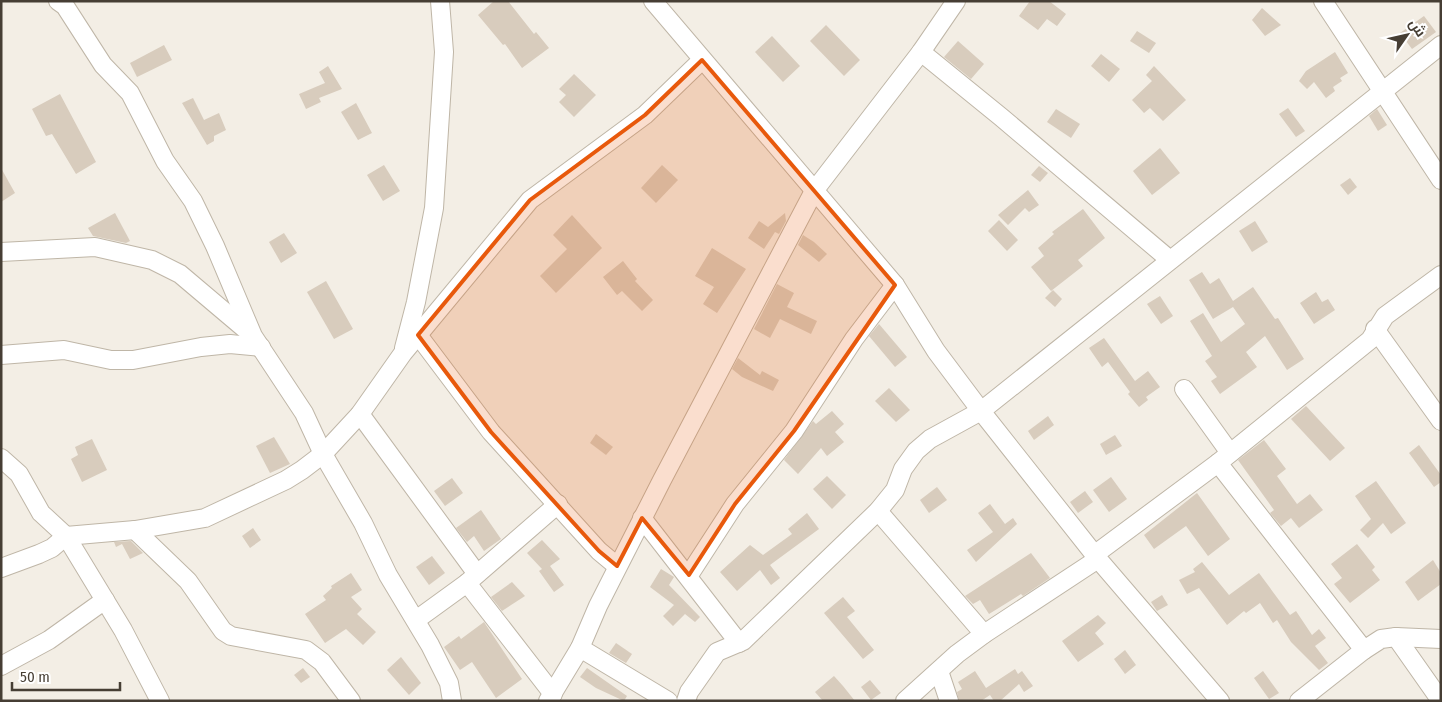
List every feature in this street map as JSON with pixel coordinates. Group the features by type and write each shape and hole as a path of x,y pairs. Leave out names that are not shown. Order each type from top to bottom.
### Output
{"street":[{"path":"58,1 65,6 104,65 130,93 165,161 193,201 257,341 291,392 363,523 388,575 416,620 449,683 452,701"},
{"path":"403,353 416,302 434,208 444,52 440,1"},
{"path":"653,1 895,286 936,352 980,412 1096,557 1220,701"},
{"path":"360,414 472,578 550,697 580,648 642,518 814,190 921,52 956,1"},
{"path":"1324,1 1384,90 1441,180"},
{"path":"686,701 688,692 708,662 724,648 739,643 878,510 895,490 903,469 916,451 930,439 980,412 1441,44"},
{"path":"921,52 1170,260"},
{"path":"1,568 52,548 66,536 135,530 205,518 286,480 324,454 360,414 403,353 530,200 645,115 702,60"},
{"path":"1,252 94,247 152,260 180,274 257,341"},
{"path":"905,701 984,634 1096,557 1224,458 1370,340 1375,329 1385,316 1441,275"},
{"path":"689,575 735,504 794,431 854,339 895,286"},
{"path":"1375,329 1441,421"},
{"path":"418,335 491,432 599,550 618,566"},
{"path":"1,355 64,350 111,360 134,360 201,347 257,341"},
{"path":"1184,389 1224,458 1364,650"},
{"path":"1,458 19,474 41,513 66,536 105,600 160,701"},
{"path":"416,620 472,578 558,504"},
{"path":"878,510 984,634"},
{"path":"642,518 689,575 739,643"},
{"path":"135,530 188,581 223,631 231,636 306,650 322,662 351,701"},
{"path":"1,666 49,640 105,600"},
{"path":"1396,637 1441,701"},
{"path":"1299,701 1381,639 1396,637 1441,639"},
{"path":"580,648 668,701"},
{"path":"939,671 949,701"}],"highlighted area":[{"path":"702,60 895,285 794,431 735,504 689,575 642,518 617,566 599,551 491,432 418,335 530,200 645,115"}],"building":[{"path":"494,1 508,1 534,34 536,32 549,48 522,68 505,44 503,45 478,15"},
{"path":"1030,1 1049,1 1066,14 1057,26 1047,19 1038,30 1019,16"},
{"path":"1262,8 1281,25 1265,36 1252,20"},
{"path":"1424,16 1436,32 1412,49 1400,33"},
{"path":"826,25 860,60 844,76 810,41"},
{"path":"1137,31 1156,43 1149,53 1130,41"},
{"path":"772,36 800,66 783,82 755,52"},
{"path":"958,41 984,64 971,79 944,57"},
{"path":"164,45 172,60 137,77 130,63"},
{"path":"1335,52 1348,73 1340,78 1342,81 1333,87 1335,91 1326,98 1314,82 1307,89 1299,81 1306,71"},
{"path":"1101,54 1120,69 1109,82 1091,66"},
{"path":"328,66 342,89 319,98 321,102 306,109 299,94 325,83 319,72"},
{"path":"1154,66 1186,100 1163,121 1150,108 1144,113 1132,100 1152,81 1146,75"},
{"path":"574,74 596,95 574,117 559,102 566,95 559,89"},
{"path":"60,94 96,162 76,174 52,134 46,136 32,109"},
{"path":"193,98 204,120 219,113 226,130 214,136 214,141 207,145 182,103"},
{"path":"356,103 372,133 358,140 341,112"},
{"path":"1288,108 1305,131 1296,137 1279,114"},
{"path":"1056,109 1080,124 1071,138 1047,122"},
{"path":"1377,109 1387,125 1378,131 1369,116"},
{"path":"1160,148 1180,173 1152,195 1133,171"},
{"path":"384,165 400,191 383,201 367,175"},
{"path":"662,165 678,180 656,203 641,188"},
{"path":"1039,166 1048,173 1040,182 1031,175"},
{"path":"1,168 15,193 1,202"},
{"path":"1350,178 1357,187 1348,195 1340,185"},
{"path":"1028,190 1039,205 1029,212 1025,208 1008,225 998,215"},
{"path":"1083,209 1105,238 1078,260 1083,266 1051,291 1031,267 1044,256 1038,248 1054,234 1052,232"},
{"path":"115,213 130,241 126,243 93,236 88,228"},
{"path":"785,213 786,221 779,234 775,232 764,249 748,238 759,221 768,227"},
{"path":"572,215 602,248 556,293 540,276 567,249 553,235"},
{"path":"999,220 1018,240 1007,251 988,231"},
{"path":"1255,221 1268,242 1252,252 1239,231"},
{"path":"284,233 297,253 281,263 269,242"},
{"path":"803,235 827,254 819,262 798,245"},
{"path":"712,248 746,269 717,313 703,304 714,287 695,276"},
{"path":"623,261 637,279 635,281 653,300 642,311 622,291 617,295 603,277"},
{"path":"1202,272 1210,284 1219,278 1233,301 1253,287 1275,319 1278,318 1304,359 1287,370 1265,336 1246,352 1257,367 1220,394 1211,381 1217,377 1205,361 1212,356 1190,321 1203,313 1221,342 1245,324 1233,307 1213,319 1189,280"},
{"path":"326,281 353,329 334,339 307,292"},
{"path":"777,284 794,293 787,307 817,321 811,334 780,319 770,338 754,329"},
{"path":"1053,290 1062,299 1055,307 1045,298"},
{"path":"1316,292 1322,302 1328,299 1335,310 1314,324 1300,303"},
{"path":"1160,296 1173,316 1161,324 1147,304"},
{"path":"879,324 907,357 895,367 869,336"},
{"path":"1104,338 1135,381 1148,371 1160,387 1146,397 1148,400 1139,407 1128,394 1130,392 1108,362 1102,367 1089,348"},
{"path":"738,358 760,375 762,371 779,380 773,391 742,377 732,369"},
{"path":"889,388 910,410 896,422 875,401"},
{"path":"1306,406 1345,448 1330,461 1291,419"},
{"path":"832,411 844,424 835,432 844,442 827,456 821,448 798,474 784,460 813,421 816,424"},
{"path":"1048,416 1054,425 1034,440 1028,431"},
{"path":"596,434 613,447 606,455 590,443"},
{"path":"1115,435 1122,446 1106,455 1100,444"},
{"path":"274,437 290,464 270,473 256,446"},
{"path":"92,439 107,470 82,482 71,459 78,455 75,447"},
{"path":"1264,440 1286,469 1277,476 1297,504 1310,494 1323,510 1299,528 1291,518 1281,526 1270,513 1274,510 1238,460"},
{"path":"1419,445 1441,475 1441,482 1434,487 1409,453"},
{"path":"827,476 846,495 832,509 813,489"},
{"path":"1111,477 1127,499 1109,512 1093,490"},
{"path":"452,478 463,493 445,506 434,491"},
{"path":"1376,481 1406,523 1391,534 1383,523 1368,538 1360,530 1371,519 1355,496"},
{"path":"937,487 947,500 929,513 920,500"},
{"path":"1085,491 1093,502 1078,513 1070,502"},
{"path":"1197,493 1230,539 1208,556 1186,526 1154,549 1144,535"},
{"path":"990,504 1005,524 1013,518 1017,524 976,562 967,550 993,532 978,513"},
{"path":"481,510 501,539 484,551 474,536 467,542 456,528"},
{"path":"807,513 819,529 770,565 780,578 771,585 760,570 737,591 720,572 750,545 763,555 792,534 788,529"},
{"path":"253,528 261,540 250,548 242,536"},
{"path":"542,540 560,559 550,566 564,585 554,592 539,571 542,569 527,553"},
{"path":"131,541 143,553 130,559 122,544 116,547 114,542"},
{"path":"1357,544 1375,567 1372,570 1380,580 1350,603 1334,584 1342,578 1331,564"},
{"path":"1031,553 1050,578 1023,596 1021,594 989,614 980,600 973,604 965,596"},
{"path":"432,556 445,573 429,585 416,567"},
{"path":"1433,560 1441,573 1441,584 1418,601 1405,582"},
{"path":"1202,562 1229,595 1259,573 1290,615 1296,611 1312,635 1319,629 1326,638 1315,646 1328,663 1319,670 1291,642 1277,620 1273,623 1260,603 1246,613 1244,611 1227,625 1199,588 1187,594 1179,580 1195,572 1193,569"},
{"path":"661,569 674,577 669,585 700,617 695,622 685,614 673,626 663,616 674,605 650,587"},
{"path":"351,573 362,590 351,597 362,609 357,614 376,632 363,645 346,629 325,643 305,614 326,600 323,596 332,588 331,586"},
{"path":"512,582 525,596 502,611 491,597"},
{"path":"1162,595 1168,605 1157,611 1151,602"},
{"path":"843,597 855,611 847,617 874,650 863,659 824,613"},
{"path":"1098,615 1106,623 1095,633 1104,644 1078,662 1062,641"},
{"path":"484,622 522,679 496,698 472,662 460,670 444,647 459,636 461,639"},
{"path":"616,643 632,654 626,663 609,653"},
{"path":"1125,650 1136,665 1125,674 1114,659"},
{"path":"401,657 421,683 409,695 387,670"},
{"path":"303,668 310,677 301,683 294,675"},
{"path":"587,668 627,696 624,701 596,688 580,677"},
{"path":"1015,669 1018,674 1022,671 1033,686 1024,692 1019,684 1000,701 994,701 990,695 981,701 959,701 957,692 962,689 958,682 975,671 986,688"},
{"path":"1263,671 1279,693 1269,699 1254,678"},
{"path":"834,676 855,701 823,701 815,692"},
{"path":"870,680 881,693 871,700 861,687"}]}
